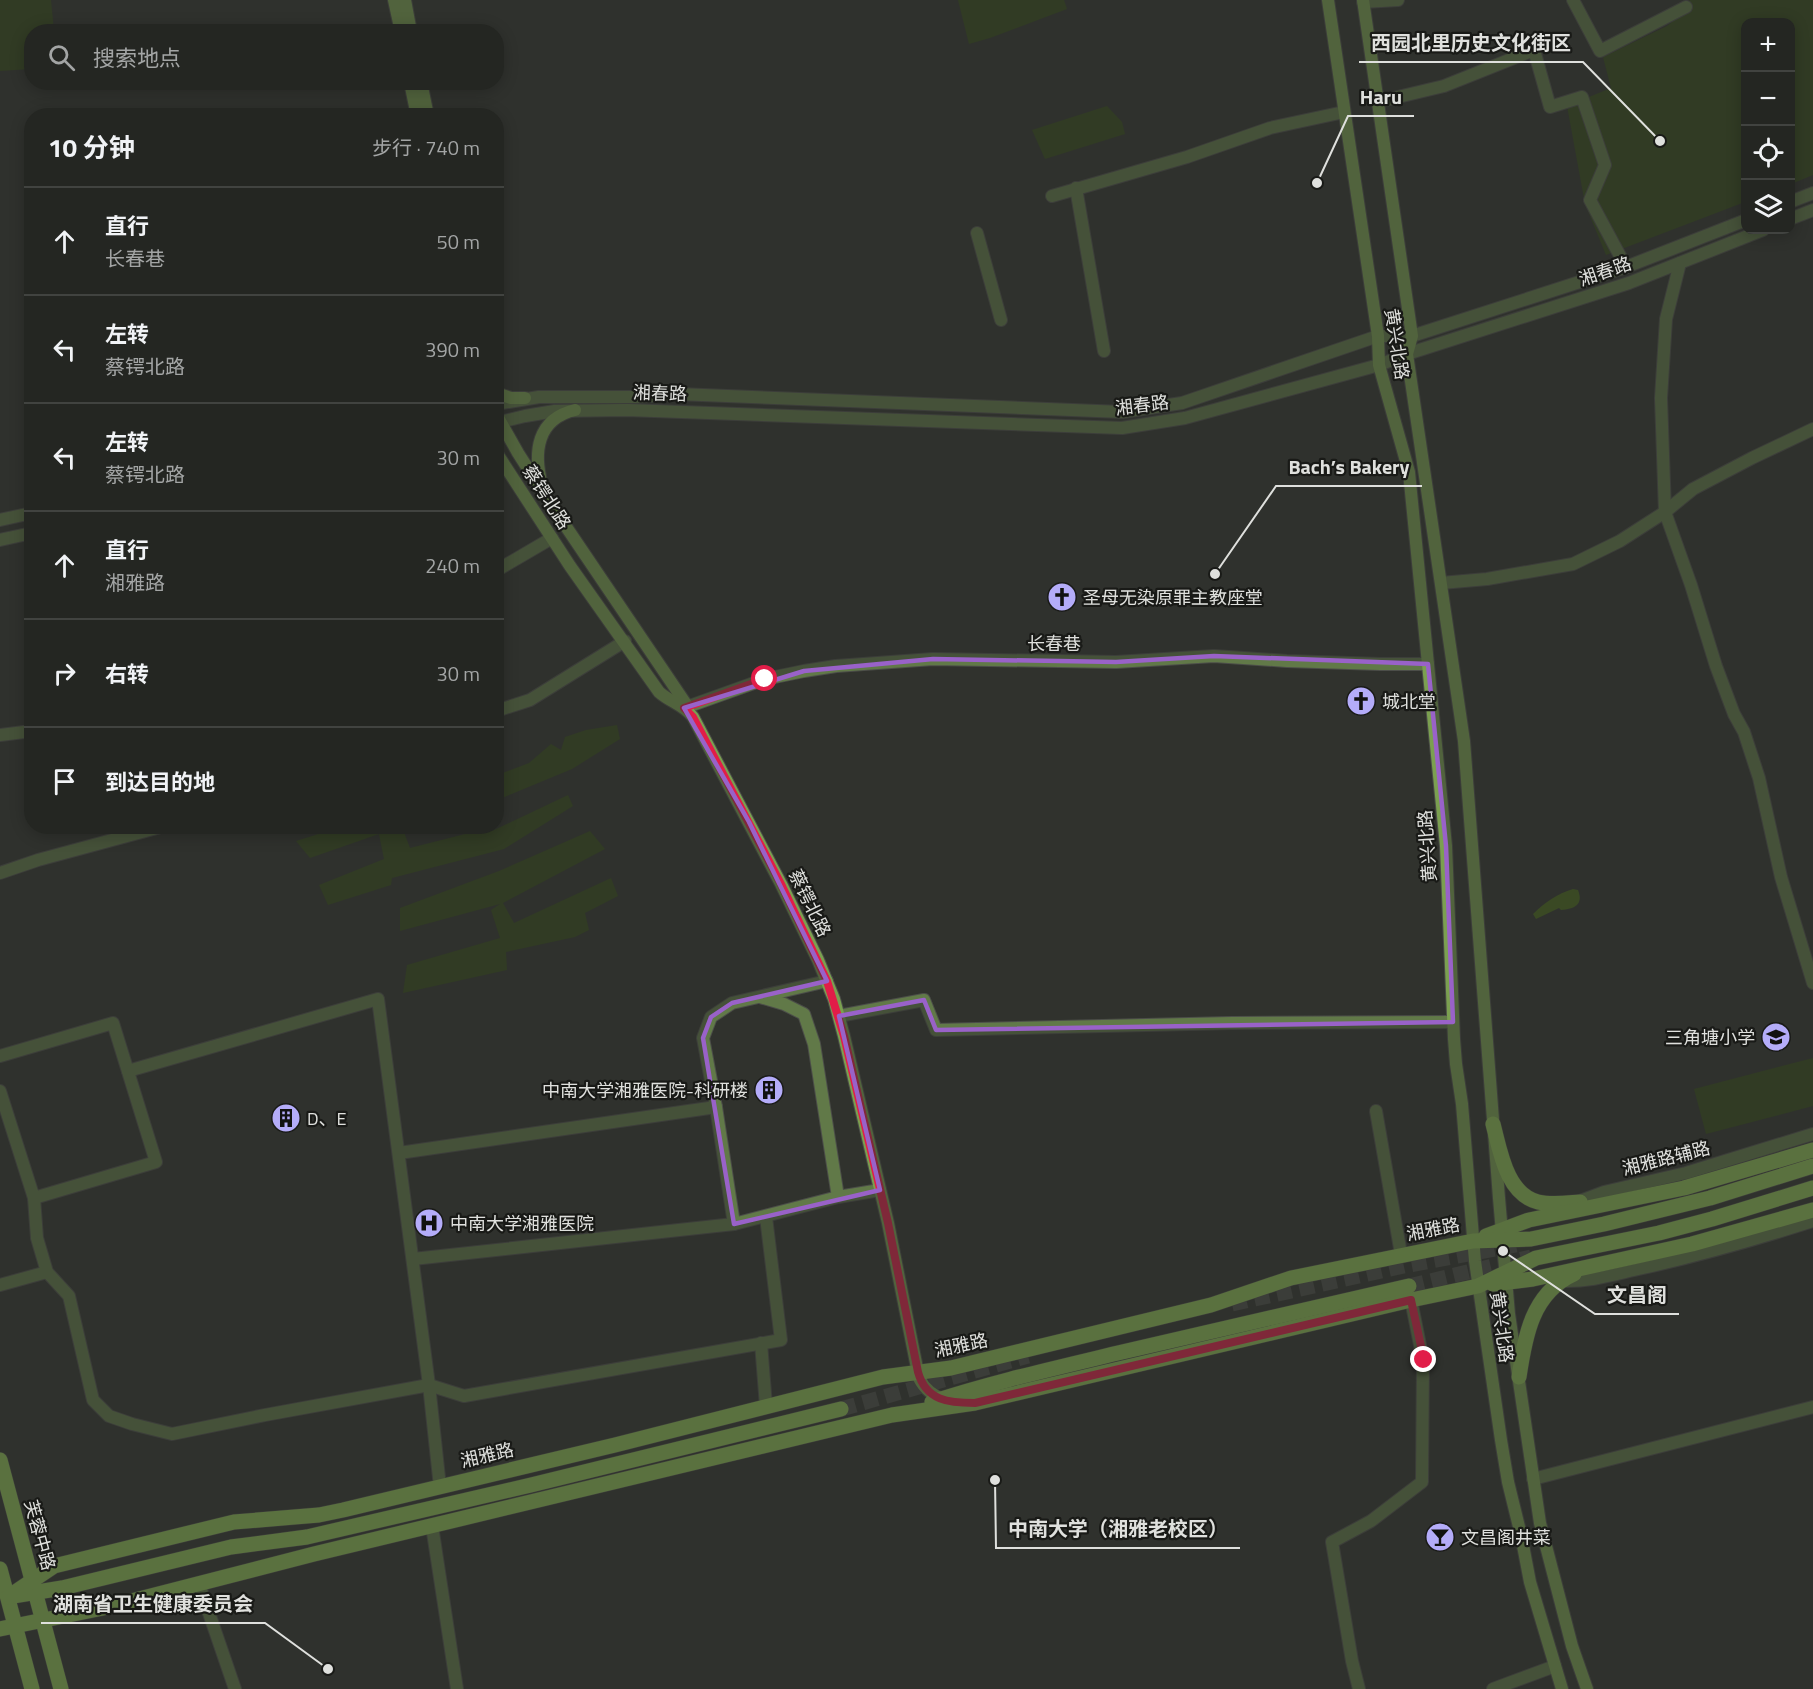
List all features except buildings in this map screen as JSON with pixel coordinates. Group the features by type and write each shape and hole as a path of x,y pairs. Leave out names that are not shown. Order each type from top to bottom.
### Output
{"main road":[{"path":"394,0 398,24"},
{"path":"405,0 410,24"},
{"name":"黄兴北路","path":"1328,0 1378,336 1379,365 1409,472 1446,846 1456,1064 1462,1104 1478,1286 1508,1482 1530,1582 1562,1689"},
{"name":"黄兴北路","path":"1363,1 1412,336 1407,354 1464,741 1502,1235 1519,1377 1546,1553 1572,1646 1587,1689"},
{"path":"412,90 415,108"},
{"path":"423,90 426,108"},
{"path":"504,396 525,398"},
{"path":"548,500 537,461 540,439 545,428 560,415 575,410"},
{"name":"蔡锷北路","path":"504,430 548,500 693,717 781,884 827,981 838,1016 880,1190 918,1372 923,1386 941,1399"},
{"name":"蔡锷北路","path":"504,468 659,692 673,702 686,707"},
{"path":"1493,1124 1505,1167 1513,1183 1532,1200 1545,1203 1628,1199"},
{"path":"1502,1235 1529,1220 1684,1188 1813,1150"},
{"name":"湘雅路","path":"4,1598 34,1586 54,1566 234,1522 319,1515 883,1377 951,1368 1211,1305 1291,1278 1502,1235 1531,1239 1749,1188 1813,1166"},
{"path":"7,1627 86,1612 892,1415 970,1389 1266,1318 1410,1293 1478,1286 1506,1278 1536,1258 1659,1233 1813,1188"},
{"path":"1506,1278 1533,1279 1586,1268 1692,1244 1813,1210"},
{"path":"1519,1377 1523,1351 1534,1314 1545,1296 1562,1281 1586,1268"},
{"path":"892,1415 975,1403 1410,1293"},
{"path":"941,1399 975,1403"},
{"name":"湘雅路","path":"34,1586 62,1588 231,1547 307,1537 688,1448 841,1409"},
{"name":"芙蓉中路","path":"0,1460 61,1689"},
{"path":"0,1569 7,1627 32,1689"}],"street":[{"path":"1363,1 1398,0"},
{"path":"1573,0 1600,51 1686,7"},
{"path":"1377,102 1444,86 1534,50 1550,107 1582,97 1605,165 1590,200 1626,267"},
{"path":"1052,196 1187,157 1270,128 1344,112"},
{"path":"1076,188 1104,351"},
{"path":"1795,200 1813,193"},
{"path":"1795,217 1813,210"},
{"name":"湘春路","path":"504,402 525,398 634,397 678,394 1122,412 1182,403 1378,336 1412,336 1626,267 1741,222"},
{"path":"977,233 1001,320"},
{"name":"湘春路","path":"504,419 575,410 906,419 1122,428 1185,418 1379,365 1629,283 1753,234"},
{"path":"1680,263 1666,319 1664,341 1661,398 1665,512 1716,666 1734,714 1744,732 1759,778 1781,877 1809,952 1813,983"},
{"path":"1441,583 1487,579 1573,564 1620,541 1665,512 1693,489 1813,429"},
{"path":"0,520 24,515"},
{"path":"0,540 24,535"},
{"path":"504,566 552,538"},
{"path":"504,708 530,700 625,641"},
{"name":"长春巷","path":"686,707 765,679 804,671 836,666 933,659 1116,662 1214,656 1369,664 1428,664"},
{"path":"0,735 24,732"},
{"path":"0,873 38,860 134,834"},
{"path":"734,1224 703,1038 711,1017 732,1003 827,981"},
{"path":"759,996 784,1004 804,1014 814,1044 838,1197"},
{"path":"128,1071 378,999 413,1259 440,1487"},
{"path":"838,1016 924,1000 936,1030 1231,1023 1453,1022"},
{"path":"0,1056 114,1023 156,1162 34,1198"},
{"path":"0,1091 34,1198 37,1238 47,1272 69,1296 93,1400 109,1416 172,1434 429,1385 464,1396 782,1340 766,1217"},
{"path":"399,1153 716,1107"},
{"path":"1376,1111 1401,1254"},
{"name":"湘雅路辅路","path":"1529,1220 1604,1192 1686,1173 1813,1134"},
{"path":"413,1259 734,1224 838,1197 880,1190"},
{"path":"1533,1279 1582,1282 1733,1246 1813,1221"},
{"path":"0,1285 47,1272"},
{"path":"1359,1689 1352,1661 1332,1542 1371,1521 1422,1482 1424,1360 1410,1293"},
{"path":"761,1343 766,1407"},
{"path":"1533,1479 1813,1407"},
{"path":"432,1526 457,1689"},
{"path":"199,1584 235,1689"},
{"path":"1492,1689 1555,1666"}],"highlighted area":[{"path":"1214,656 1428,664 1446,846 1453,1022 936,1030 924,1000 839,1016 880,1190 734,1224 703,1038 711,1017 732,1003 827,981 749,822 684,708 804,671 933,659 1116,662"}],"shaded area":[{"path":"0,0 51,0 53,24 24,24 24,69 0,71"},
{"path":"958,0 1064,0 1067,9 969,44"},
{"path":"1689,0 1813,0 1813,175 1795,182 1795,18 1741,18 1741,204 1606,255 1585,204 1567,106 1611,88 1603,57 1667,26 1691,6"},
{"path":"1107,106 1122,122 1125,134 1045,159 1032,130"},
{"path":"617,725 620,739 572,769 504,797 504,772 529,763 551,744 561,750 565,737 586,730"},
{"path":"568,795 573,806 504,849 392,878 391,885 328,905 319,885 384,859 379,834 405,834 410,848 465,834 504,834 504,825"},
{"path":"590,831 605,849 503,903 514,923 611,878 618,896 585,913 589,930 575,937 506,952 507,970 403,993 407,965 500,938 491,910 500,904 400,931 400,908 499,871"},
{"path":"318,834 379,834 310,858 296,841"},
{"path":"1573,889 1578,890 1580,895 1577,905 1561,910 1559,908 1536,919 1533,914 1542,906 1556,896"},
{"path":"1813,1058 1813,1106 1706,1134 1694,1089"}],"tunnel":[{"path":"1232,1304 1404,1266 1516,1245"},
{"path":"1409,1286 1531,1257"},
{"path":"841,1409 1028,1356"}],"place":[{"name":"西园北里历史文化街区","path":"1660,141"},
{"name":"Haru","path":"1317,183"},
{"name":"Bach’s Bakery","path":"1215,574"},
{"name":"圣母无染原罪主教座堂","path":"1062,597"},
{"name":"城北堂","path":"1361,701"},
{"name":"三角塘小学","path":"1776,1037"},
{"name":"中南大学湘雅医院-科研楼","path":"769,1090"},
{"name":"D、E","path":"286,1118"},
{"name":"中南大学湘雅医院","path":"429,1223"},
{"name":"文昌阁","path":"1503,1251"},
{"name":"中南大学（湘雅老校区）","path":"995,1480"},
{"name":"文昌阁井菜","path":"1440,1537"},
{"name":"湖南省卫生健康委员会","path":"328,1669"}],"route":[{"path":"765,679 684,708 693,717 781,884 834,999 888,1223 918,1372 923,1386 936,1397 950,1402 975,1403 1411,1300 1424,1360"}]}
